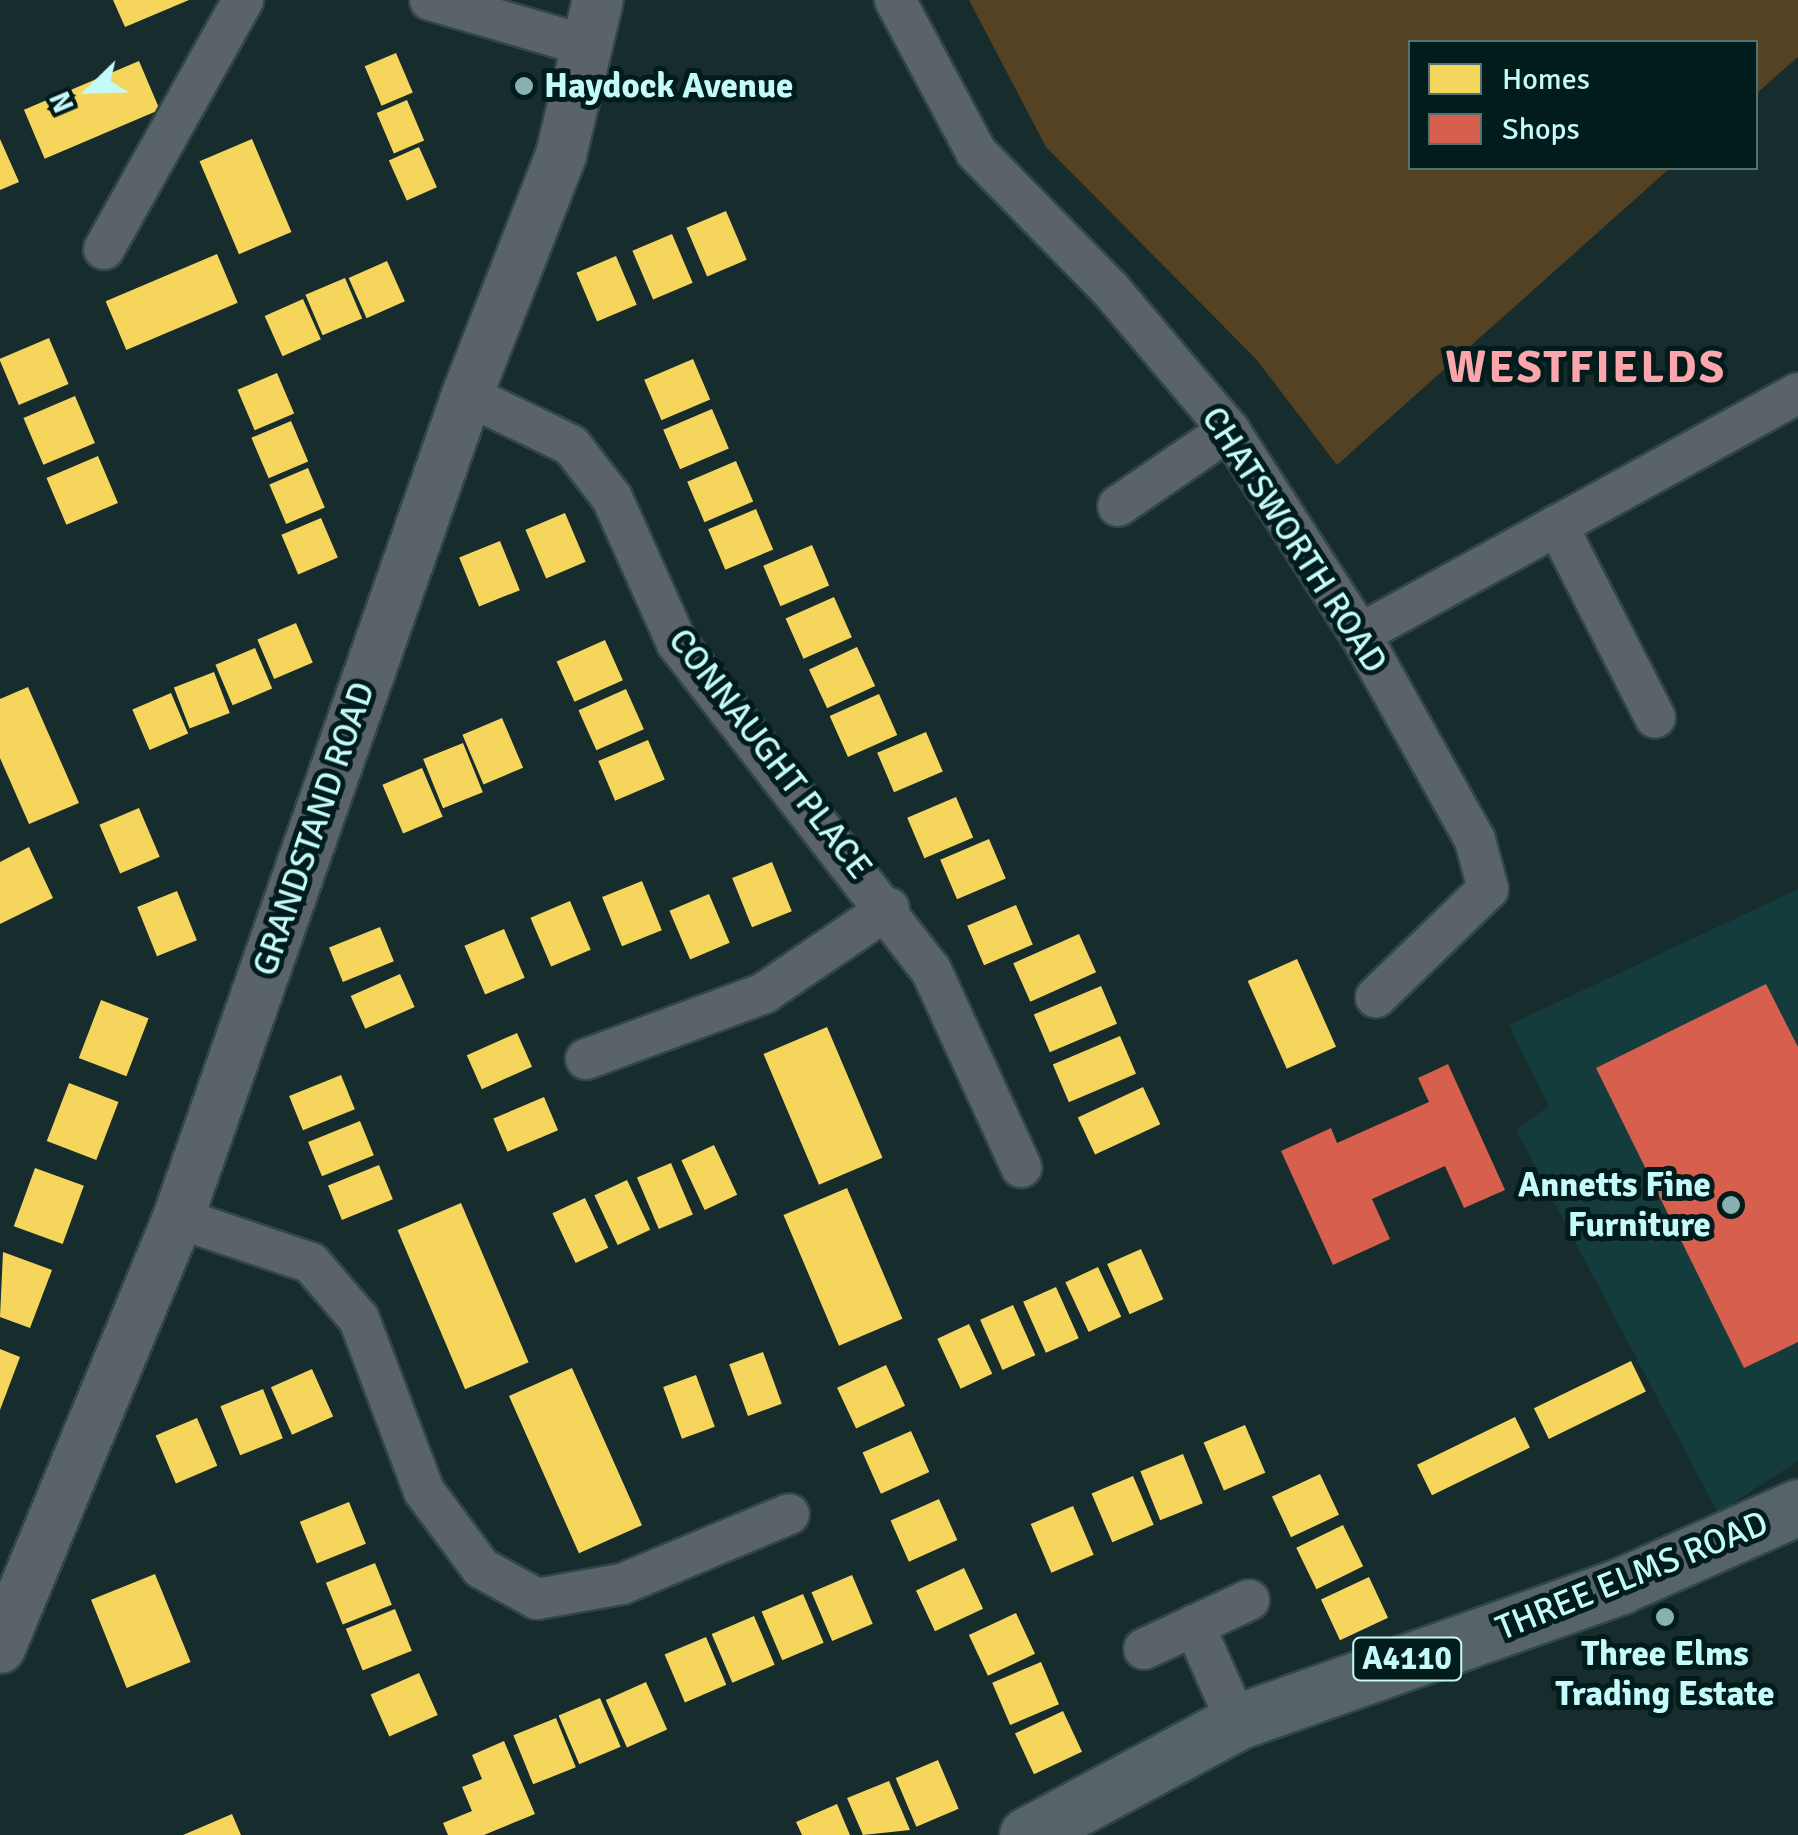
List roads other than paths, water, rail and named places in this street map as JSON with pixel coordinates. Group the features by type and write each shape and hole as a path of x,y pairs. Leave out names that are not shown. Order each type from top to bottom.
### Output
{"main road":[{"name":"THREE ELMS ROAD","path":"1027,1835 1237,1722 1620,1586 1798,1507"}],"street":[{"path":"104,249 243,0"},
{"path":"430,0 595,24"},
{"name":"CHATSWORTH ROAD","path":"895,0 976,152 1038,226 1112,290 1229,430 1360,634 1474,840 1488,890 1376,997"},
{"name":"GRANDSTAND ROAD","path":"0,1648 178,1218 467,395 561,154 595,24"},
{"path":"1360,634 1798,393"},
{"name":"CONNAUGHT PLACE","path":"467,395 571,444 612,498 677,643 888,908 931,970 1021,1166"},
{"path":"1118,506 1229,430"},
{"path":"1557,525 1655,717"},
{"path":"586,1059 764,993 888,908"},
{"path":"178,1218 310,1262 359,1319 424,1491 481,1568 537,1599 622,1584 789,1514"},
{"path":"1144,1649 1249,1600"},
{"path":"1194,1625 1237,1722"}],"place":[{"name":"Haydock Avenue","path":"524,86"},
{"name":"Annetts Fine Furniture","path":"1731,1205"},
{"name":"Three Elms Trading Estate","path":"1665,1617"}],"district":[{"name":"WESTFIELDS","path":"1586,368"}]}
